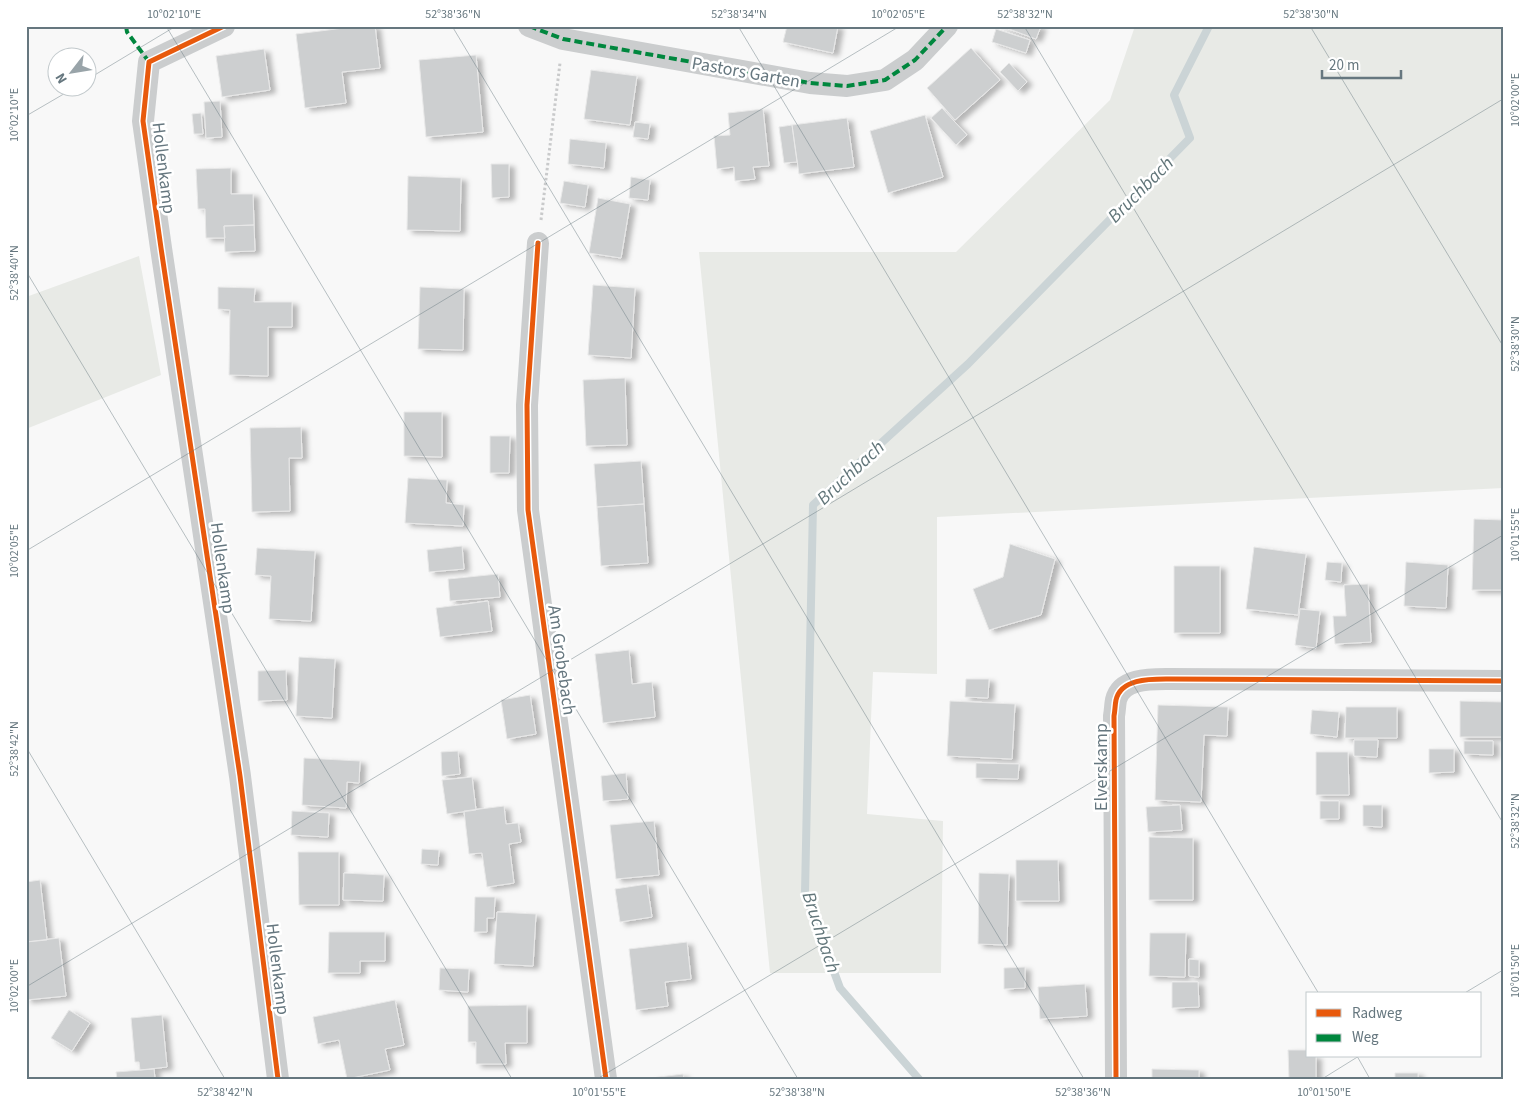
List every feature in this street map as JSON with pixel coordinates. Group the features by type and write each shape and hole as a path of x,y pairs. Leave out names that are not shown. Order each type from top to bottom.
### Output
{"street":[{"name":"Hollenkamp","path":"224,26 149,62 143,121 240,776 278,1079"},
{"name":"Pastors Garten","path":"529,26 563,39 810,83 847,86 885,80 915,60 947,26"},
{"name":"Am Grobebach","path":"538,243 526,405 528,510 606,1079"},
{"name":"Elverskamp","path":"1116,1079 1114,716 1116,698 1127,686 1142,679 1503,681"}],"path":[{"path":"538,243 563,39"}],"shaded area":[{"path":"1135,26 1503,26 1503,488 937,517 937,674 873,672 867,814 943,821 941,973 770,973 699,252 956,252 1110,100"},
{"path":"139,256 161,375 26,429 26,297"}],"building":[{"path":"360,26 375,26 380,68 342,72 346,103 305,108 296,34"},
{"path":"787,26 838,26 833,53 783,42"},
{"path":"1001,26 1041,26 1036,39"},
{"path":"996,29 1030,40 1026,53 992,42"},
{"path":"971,48 1000,80 955,120 927,88"},
{"path":"264,49 270,90 222,97 216,56"},
{"path":"476,55 483,132 426,137 419,60"},
{"path":"1009,63 1027,82 1018,91 1000,72"},
{"path":"591,70 637,76 630,125 584,119"},
{"path":"220,101 222,137 206,138 204,102"},
{"path":"942,108 967,135 956,145 931,118"},
{"path":"763,109 769,166 753,167 755,179 735,181 734,167 717,169 714,136 730,135 728,113"},
{"path":"201,113 203,134 194,134 192,114"},
{"path":"925,115 943,177 888,193 870,131"},
{"path":"847,118 854,167 799,174 792,125"},
{"path":"635,122 650,124 648,139 633,137"},
{"path":"792,125 797,162 784,163 779,127"},
{"path":"570,139 606,143 604,168 568,164"},
{"path":"491,164 509,164 509,197 492,198"},
{"path":"231,168 231,194 253,194 254,225 224,226 225,238 206,238 205,209 198,209 196,169"},
{"path":"408,176 461,178 460,231 407,230"},
{"path":"631,177 650,180 648,200 629,198"},
{"path":"564,181 588,185 585,207 560,203"},
{"path":"598,198 630,204 621,258 589,253"},
{"path":"254,225 255,251 225,252 224,226"},
{"path":"593,285 635,288 631,358 588,355"},
{"path":"218,287 255,288 254,302 292,302 292,327 268,327 268,376 229,375 230,310 218,309"},
{"path":"420,287 464,289 463,350 418,349"},
{"path":"625,378 627,445 586,446 583,380"},
{"path":"404,412 442,412 442,457 404,456"},
{"path":"301,427 302,458 289,458 290,511 252,512 250,428"},
{"path":"490,436 510,436 509,473 490,473"},
{"path":"641,461 644,504 597,507 594,464"},
{"path":"408,478 447,480 446,503 464,505 463,526 405,523"},
{"path":"644,504 648,563 601,566 597,507"},
{"path":"1474,519 1503,520 1503,590 1472,590"},
{"path":"1010,544 1055,559 1041,615 989,630 973,589 1003,577"},
{"path":"462,546 464,569 429,572 427,550"},
{"path":"1254,547 1306,554 1298,615 1246,609"},
{"path":"257,548 315,551 311,621 269,619 271,576 255,575"},
{"path":"1327,562 1342,563 1341,582 1325,580"},
{"path":"1406,562 1448,565 1446,608 1404,606"},
{"path":"1174,566 1220,566 1220,633 1174,633"},
{"path":"498,574 500,597 450,601 448,579"},
{"path":"1368,584 1371,642 1335,644 1333,616 1346,616 1344,585"},
{"path":"488,601 492,631 440,637 436,608"},
{"path":"1300,609 1320,611 1316,648 1295,645"},
{"path":"629,650 632,684 652,682 655,717 603,723 595,654"},
{"path":"299,657 335,659 332,718 296,716"},
{"path":"286,670 287,700 258,701 258,671"},
{"path":"966,679 989,679 988,698 965,697"},
{"path":"530,695 536,734 507,739 501,700"},
{"path":"950,701 1015,704 1012,759 947,756"},
{"path":"1460,701 1503,702 1503,737 1460,737"},
{"path":"1158,705 1228,707 1227,736 1204,735 1201,802 1155,800"},
{"path":"1346,707 1397,707 1397,738 1345,738"},
{"path":"1312,710 1339,712 1337,737 1310,734"},
{"path":"1354,740 1378,740 1377,757 1354,756"},
{"path":"1464,741 1493,741 1493,755 1464,754"},
{"path":"1429,749 1454,749 1454,772 1429,773"},
{"path":"458,751 460,774 442,776 441,752"},
{"path":"1316,752 1348,752 1349,795 1316,795"},
{"path":"304,758 360,761 359,783 347,782 346,808 302,805"},
{"path":"976,763 1019,764 1018,779 976,778"},
{"path":"626,773 628,799 603,801 601,776"},
{"path":"472,777 476,810 447,814 442,780"},
{"path":"1320,801 1339,801 1339,819 1320,819"},
{"path":"1180,805 1182,830 1148,832 1146,807"},
{"path":"1363,805 1382,805 1382,827 1363,826"},
{"path":"504,806 506,824 518,823 521,842 509,844 514,883 487,887 482,853 469,854 464,811"},
{"path":"292,811 329,813 328,837 291,835"},
{"path":"654,821 659,875 616,879 610,825"},
{"path":"1149,837 1193,838 1193,900 1149,900"},
{"path":"422,849 439,850 438,865 421,864"},
{"path":"298,852 339,852 339,905 299,905"},
{"path":"1016,860 1058,860 1059,901 1016,901"},
{"path":"344,873 384,875 383,901 343,900"},
{"path":"979,873 1009,874 1007,945 978,944"},
{"path":"40,880 47,940 26,942 26,882"},
{"path":"647,884 652,917 620,922 615,889"},
{"path":"475,897 495,897 494,918 487,918 487,932 474,932"},
{"path":"497,912 536,914 533,966 494,964"},
{"path":"329,932 385,932 385,961 360,961 360,973 328,973"},
{"path":"1150,933 1186,933 1185,977 1149,976"},
{"path":"59,938 66,996 26,1000 26,942"},
{"path":"687,942 691,979 665,982 668,1006 636,1010 629,949"},
{"path":"1189,959 1199,960 1199,977 1189,976"},
{"path":"1025,967 1025,988 1004,989 1004,968"},
{"path":"440,968 469,969 468,992 439,990"},
{"path":"1172,982 1198,982 1199,1007 1172,1008"},
{"path":"1085,984 1087,1016 1040,1019 1038,987"},
{"path":"395,1000 404,1045 385,1049 390,1070 347,1079 339,1040 318,1044 313,1017"},
{"path":"527,1005 527,1043 505,1043 506,1064 476,1064 476,1042 468,1042 468,1006"},
{"path":"69,1010 90,1023 72,1051 51,1038"},
{"path":"162,1015 167,1067 140,1070 139,1062 135,1062 131,1018"},
{"path":"1288,1050 1306,1050 1306,1058 1316,1058 1316,1079 1289,1079"},
{"path":"154,1069 155,1079 117,1079 116,1072"},
{"path":"1152,1069 1199,1070 1199,1079 1152,1079"},
{"path":"1395,1073 1418,1073 1418,1079 1395,1079"},
{"path":"683,1074 684,1079 651,1079 651,1078"}],"waterway":[{"name":"Bruchbach","path":"919,1079 840,988 805,893 813,505 968,364 1190,138 1174,95 1209,26"}],"marked path":[{"path":"126,26 127,32 149,62 153,59"},
{"path":"529,26 563,39 810,83 847,86 885,80 915,60 947,26"}],"cycle path":[{"path":"224,26 149,62 143,121 240,776 278,1079"},
{"path":"538,243 527,405 528,510 606,1079"},
{"path":"1116,1079 1114,716 1116,700 1124,687 1138,681 1162,679 1503,681"}]}
